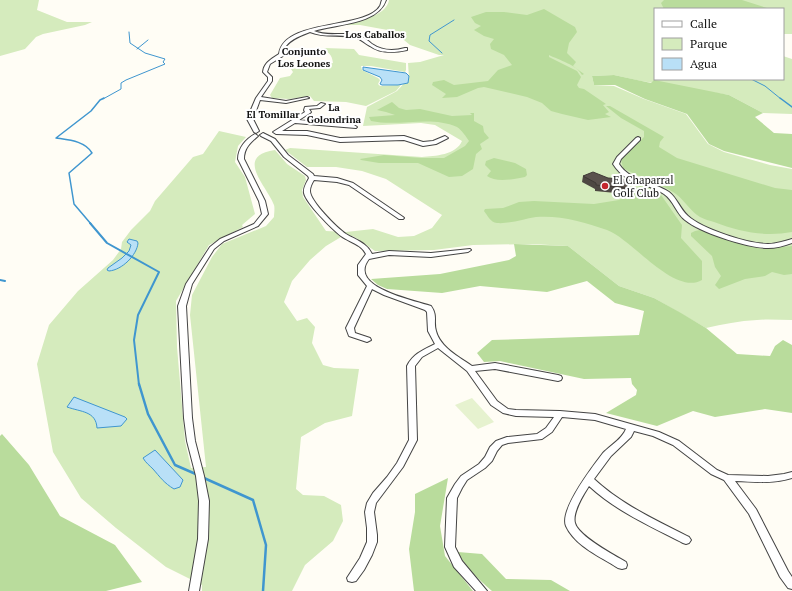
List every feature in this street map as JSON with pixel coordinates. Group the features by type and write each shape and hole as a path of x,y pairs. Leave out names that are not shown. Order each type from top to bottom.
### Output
{"street":[{"path":"312,178 311,175 286,156 273,140 260,134 250,119 258,98 271,79 264,70 268,64 281,55 282,48 285,44 321,27 367,17 379,10 384,4 384,0"},
{"path":"310,32 322,36 359,36 374,48 382,50 405,49"},
{"path":"258,98 286,102 307,98"},
{"path":"276,132 308,112 306,111 307,108 318,107 323,104"},
{"path":"295,121 354,127"},
{"path":"194,591 203,539 204,501 200,476 191,440 188,418 182,306 189,284 212,248 222,240 256,225 265,214 262,201 241,159 241,153 244,147 260,134 276,132 307,133 340,140 404,138 423,144 434,143 445,138"},
{"path":"638,139 619,158 616,164 618,168 630,178 666,193 688,220 705,229 758,245 772,246 792,241"},
{"path":"312,178 337,180 351,184 401,218"},
{"path":"312,178 307,189 307,193 311,200 337,231 365,247 369,254 361,266 360,271 370,286 382,293 428,308 431,312 432,331 439,345 470,369 494,403 506,411 594,417 667,438 676,443 714,472 727,478 746,477 774,480 792,475"},
{"path":"367,257 389,253 431,255 468,250"},
{"path":"367,340 352,334 350,328 370,286"},
{"path":"352,578 362,566 373,538 369,513 373,499 398,468 410,450 413,440 411,366 414,359 439,345"},
{"path":"470,369 495,366 558,378"},
{"path":"482,591 458,564 450,547 452,498 464,478 482,466 489,459 493,448 499,443 507,440 539,437 549,430 560,414"},
{"path":"622,565 582,538 575,531 568,520 573,505 589,480 609,453 628,434 631,428"},
{"path":"727,478 753,512 784,574 792,585"},
{"path":"589,480 609,499 686,540"}],"green space":[{"path":"0,0 39,0 37,10 67,22 92,22 85,25 43,34 36,37 25,49 0,56"},
{"name":"El Chaparral Golf Club","path":"389,0 792,0 792,34 784,34 784,8 654,8 654,80 784,80 784,56 792,59 792,114 763,113 729,95 641,81 614,75 592,76 594,85 614,86 644,99 686,114 708,144 724,152 770,165 792,169 792,320 750,320 706,328 654,298 619,286 568,246 532,244 473,245 434,250 375,251 353,236 341,237 326,246 310,260 292,281 284,302 297,321 307,318 315,327 312,343 323,365 334,368 359,369 352,416 325,423 301,437 296,489 303,495 324,496 341,505 343,521 333,541 305,565 292,591 202,591 202,585 166,567 116,528 81,498 53,452 37,364 49,325 78,291 113,260 121,249 122,242 131,230 150,211 155,201 193,157 203,154 219,131 246,137 238,146 235,162 245,177 255,214 242,225 243,227 209,245 176,301 177,347 185,441 191,468 206,467 190,315 192,295 212,257 222,244 266,226 274,217 274,205 256,173 256,159 263,153 275,150 287,164 305,176 306,180 302,190 303,197 326,231 346,232 373,229 398,237 414,236 432,228 442,215 386,179 362,171 336,167 307,167 285,150 290,148 422,157 445,154 459,146 462,141 435,125 421,123 363,126 367,107 397,91 409,78 408,63 420,62 444,55 439,55 410,45 393,31 360,25 339,25 376,15 387,6"},
{"path":"664,0 742,0 767,8 664,8 661,3"},
{"path":"544,9 575,27 577,32 569,43 567,53 576,62 573,66 575,67 549,55 549,57 577,71 581,77 577,85 579,88 584,89 606,104 603,105 609,112 605,114 611,117 588,120 562,114 551,111 542,103 527,97 484,87 457,97 442,98 446,94 432,85 433,82 444,80 454,85 488,81 498,70 512,65 504,55 491,49 490,44 494,39 484,36 474,30 481,26 475,23 471,17 486,12 504,12 527,15"},
{"path":"320,49 354,49 359,55 406,63 405,72 371,66 361,66 362,70 380,80 378,84 380,86 401,85 396,91 366,106 346,102 314,101 310,96 289,99 272,98 270,95 280,78 290,76 293,72 291,69 333,63 332,57 329,53"},
{"path":"614,75 651,83 654,80 729,95 763,113 755,117 774,133 792,134 792,168 724,151 709,144 687,114 645,99 615,85 594,85 592,76"},
{"path":"392,102 399,108 406,110 420,109 452,116 472,115 470,113 474,113 474,121 483,126 484,132 489,138 480,144 482,149 476,154 473,169 462,176 449,177 418,163 379,163 361,160 360,159 384,155 444,158 465,146 469,141 459,128 447,124 426,121 393,123 371,121 369,117 395,115 377,110"},
{"path":"606,106 610,106 664,137 660,142 659,147 677,158 775,188 792,190 792,232 772,234 753,233 705,219 696,214 673,192 623,168 621,159 644,137 644,131 621,118"},
{"path":"494,158 515,163 526,169 527,175 525,177 505,180 487,176 491,171 485,165 486,161"},
{"path":"640,186 661,195 682,225 681,238 702,261 702,280 691,283 679,280 666,274 617,235 598,227 554,217 536,217 507,223 497,223 491,220 484,211 485,209 503,208 519,202 534,201 594,204 619,200"},
{"path":"700,230 762,249 792,246 792,274 784,275 772,272 765,276 745,279 719,289 715,285 721,276 715,267 712,256 691,236 691,233"},
{"path":"514,244 568,246 619,286 654,298 681,313 706,328 737,354 770,356 775,346 783,340 792,345 792,413 765,409 715,417 693,411 657,426 606,413 636,395 637,390 632,384 631,378 584,379 500,361 484,362 477,353 492,340 639,335 644,311 615,303 587,281 547,292 480,286 442,293 387,289 378,285 371,279 440,274 509,260 516,256"},
{"path":"472,398 494,422 478,429 455,405"},
{"path":"2,434 29,465 60,516 115,545 142,582 106,591 0,591 0,436"},
{"path":"448,478 440,526 445,556 473,591 414,591 409,549 415,512 415,494"},
{"path":"458,552 482,554 506,579 551,580 570,591 492,591 473,573"}],"water":[{"path":"363,67 406,73 409,76 408,83 398,85 382,85 380,84 382,80 380,77 363,70"},
{"path":"129,239 137,241 138,243 132,257 119,268 109,271 107,270 129,251 131,245 127,242"},
{"path":"74,397 127,419 121,426 97,428 96,422 91,415 67,407"},
{"path":"155,450 183,480 180,487 174,489 167,484 144,460 143,458"}],"building":[{"path":"593,172 608,178 627,181 627,188 596,185 596,183 583,176"}],"waterway":[{"path":"442,53 429,41 430,35 454,20"},
{"path":"129,32 130,43 138,48"},
{"path":"138,48 148,40"},
{"path":"103,99 121,89 121,83 126,80 165,64 163,62 165,59 145,53 138,48"},
{"path":"753,80 765,86 781,99"},
{"path":"91,224 74,204 69,173 92,153 81,144 71,140 56,138 91,111 100,100 104,98"},
{"path":"780,98 792,107"},
{"path":"90,223 107,243 159,272 138,315 134,340 139,385"},
{"path":"0,280 5,281"},
{"path":"139,384 148,414 175,465 198,475"},
{"path":"204,478 253,500 266,545 263,591"}],"place":[{"name":"El Chaparral Golf Club","path":"605,186"}],"district":[{"name":"Los Caballos","path":"375,34"},
{"name":"Conjunto Los Leones","path":"304,56"},
{"name":"La Golondrina","path":"334,112"},
{"name":"El Tomillar","path":"273,114"}]}
